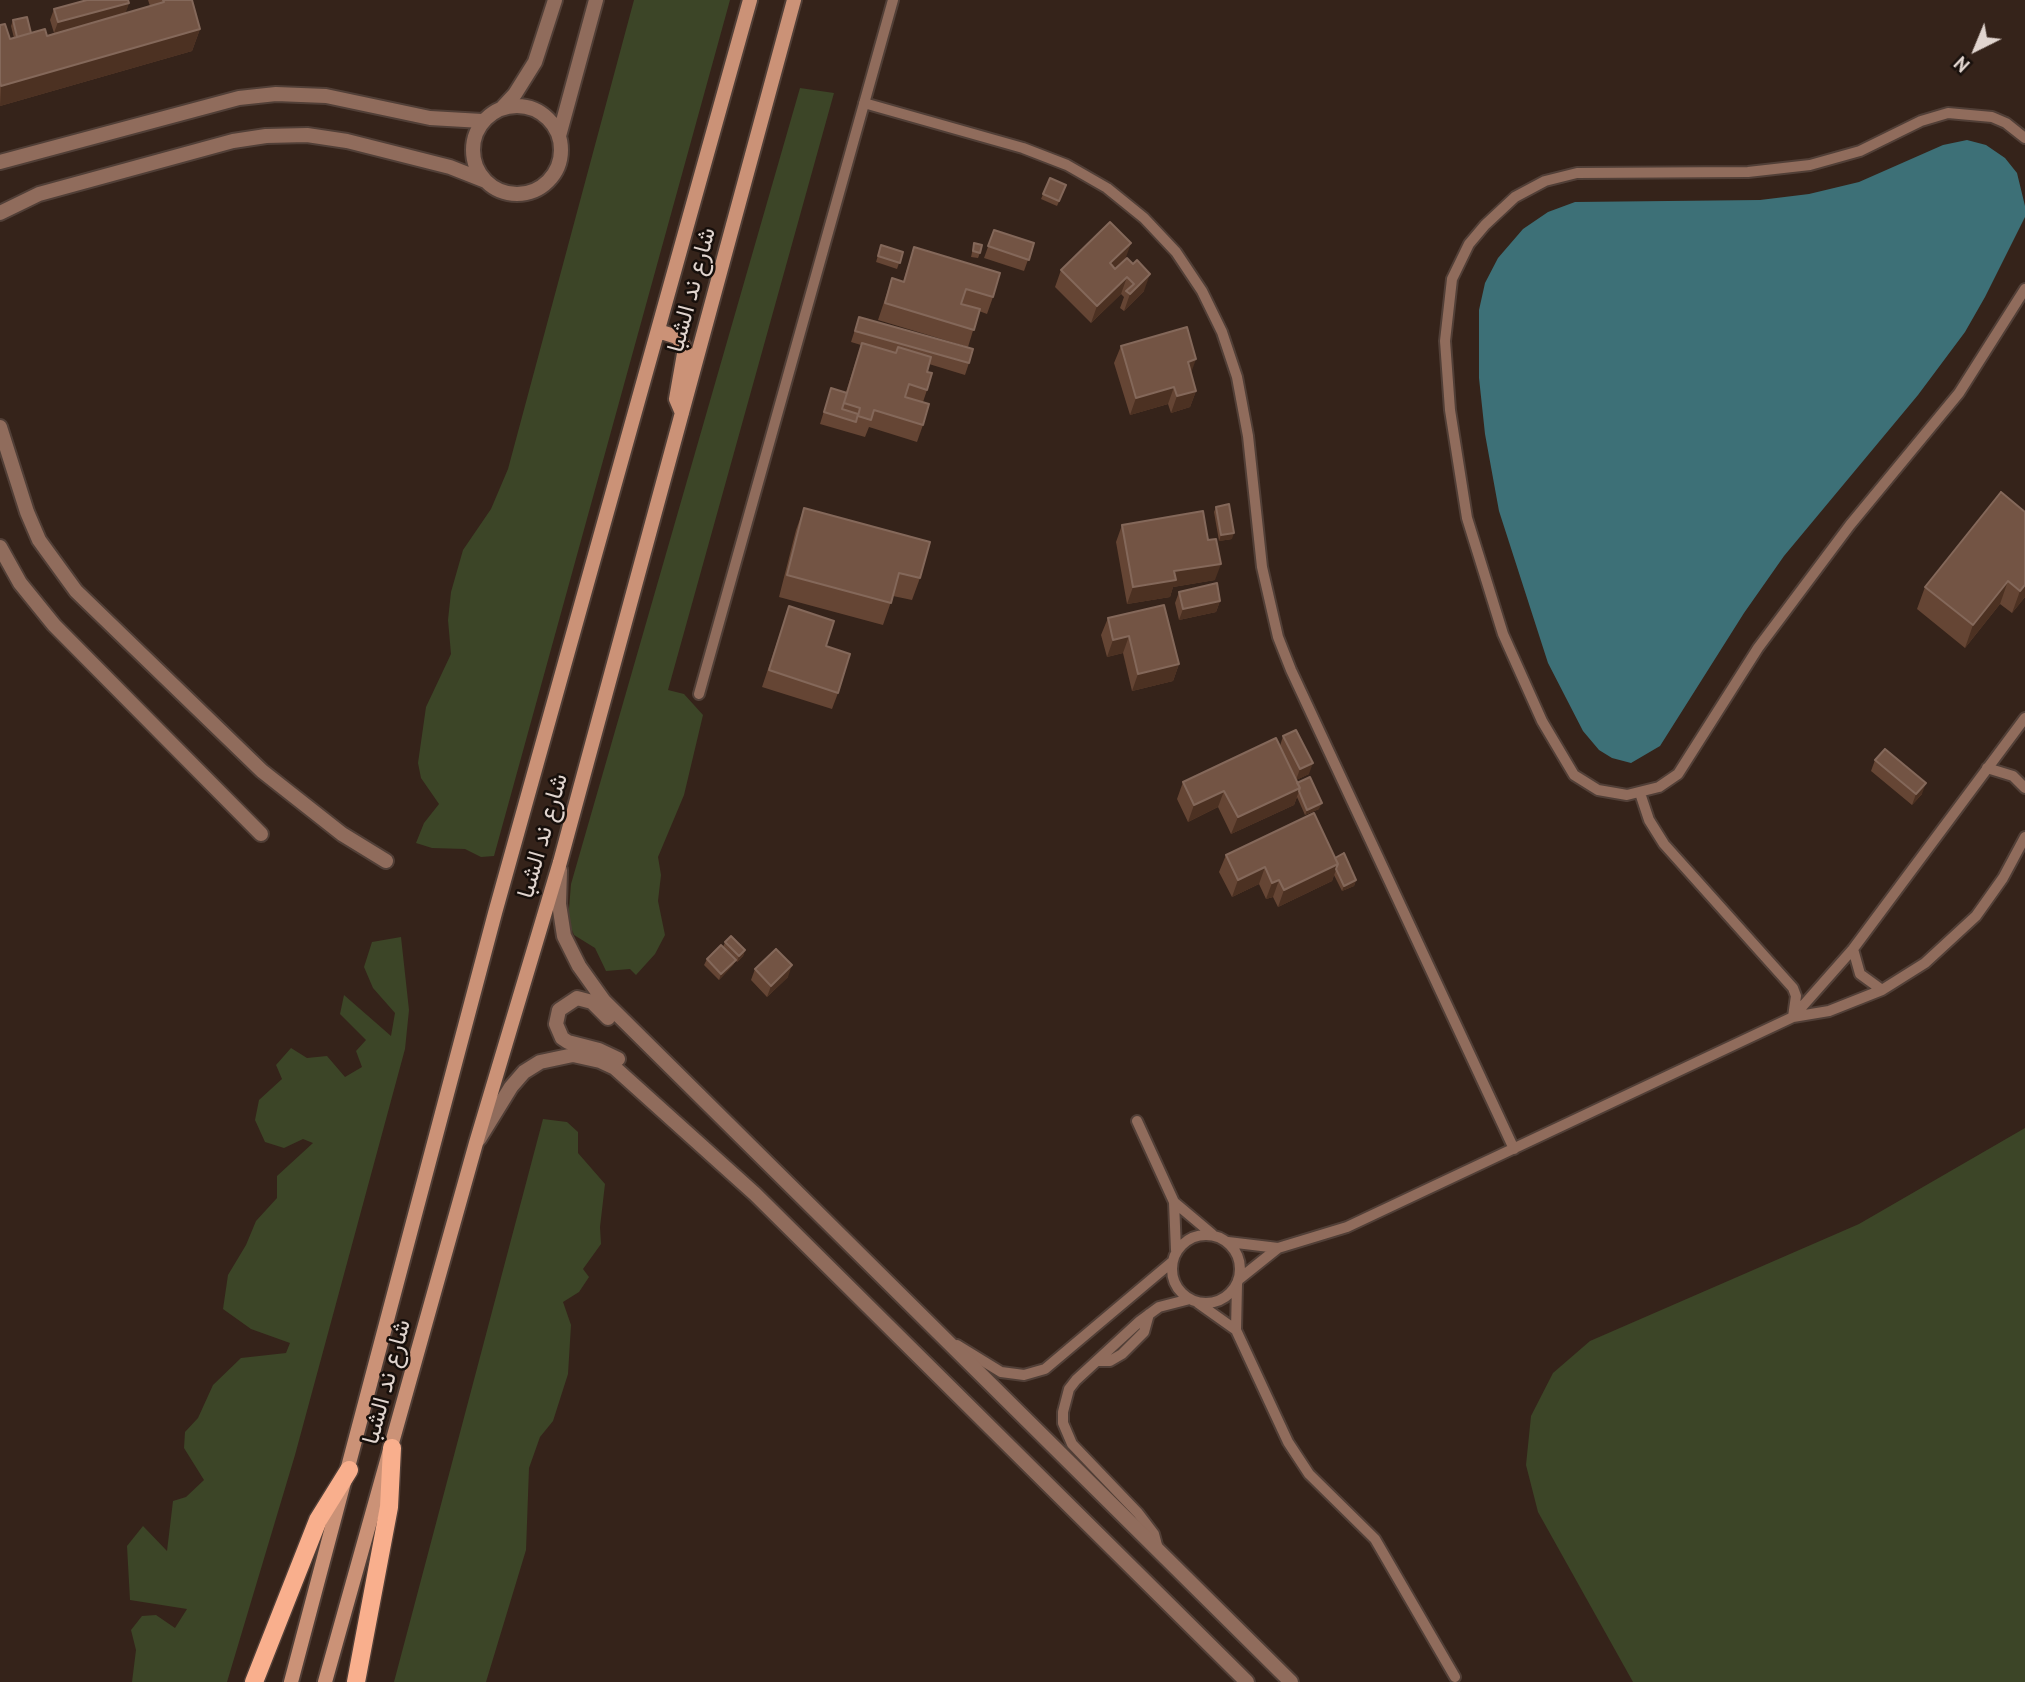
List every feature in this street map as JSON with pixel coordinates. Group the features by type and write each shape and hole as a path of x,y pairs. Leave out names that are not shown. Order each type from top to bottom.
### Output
{"main road":[{"name":"شارع ند الشبا","path":"291,1682 492,927 750,0"},
{"name":"شارع ند الشبا","path":"325,1682 476,1143 560,862 794,0"},
{"path":"657,331 677,337 685,348 676,399 682,413"},
{"path":"356,1682 389,1507 392,1448"},
{"path":"254,1682 318,1520 349,1471"}],"street":[{"path":"483,180 475,166 472,151 474,135 482,121 502,108 520,87 535,62 555,0"},
{"path":"0,213 52,191 233,141 276,135 347,141 450,167 483,180 506,194 533,192 554,175 560,163 559,136 596,0"},
{"path":"0,162 239,98 276,94 326,96 448,121 482,121"},
{"path":"502,108 519,106 536,110 550,121 559,136"},
{"path":"0,428 27,512 39,540 76,591 261,771 342,834 387,861"},
{"path":"0,548 20,583 54,625 261,834"},
{"path":"560,862 560,920 570,952 604,1001 1291,1682"},
{"path":"662,1107 649,1086 622,1061 562,1038 556,1024 559,1010 564,1004 577,998 592,1002 647,1056 688,1082"},
{"path":"476,1143 517,1079 549,1058 573,1055 600,1060 627,1077 755,1194 1247,1682"}],"lane":[{"path":"699,694 893,0"},
{"path":"864,103 1023,148 1067,165 1107,188 1144,218 1176,252 1202,291 1222,332 1237,377 1248,436 1262,567 1269,603 1287,659 1514,1149"},
{"path":"2025,138 2006,123 1992,117 1948,113 1921,121 1860,151 1810,166 1748,172 1569,174 1545,181 1515,197 1469,244 1452,279 1448,299 1447,372 1462,491 1489,596 1521,678 1561,757 1574,775 1598,790 1613,794 1640,793 1669,781 1686,765 1734,682 1850,526 1959,393 2025,289"},
{"path":"1793,1017 1853,949 2025,718"},
{"path":"1987,768 2012,776 2025,788"},
{"path":"1640,793 1649,820 1669,850 1793,988 1796,996 1793,1017"},
{"path":"1174,1202 1212,1234 1228,1242 1278,1248 1321,1237 1359,1222 1793,1017 1829,1011 1882,990 1925,963 1976,916 2003,878 2025,837"},
{"path":"1853,949 1860,974 1882,990"},
{"path":"1138,1121 1174,1202 1173,1279 1193,1301 1236,1330"},
{"path":"941,1338 1001,1372 1035,1373 1055,1363 1195,1236 1212,1234"},
{"path":"1228,1242 1240,1264 1236,1330 1297,1459 1375,1539 1455,1677"},
{"path":"1159,1552 1154,1534 1138,1513 1079,1453 1066,1434 1063,1412 1069,1390 1149,1314 1167,1304 1220,1300 1278,1248"}],"green space":[{"path":"634,0 730,0 494,856 481,857 465,849 432,848 416,843 424,823 439,804 421,778 418,763 426,707 451,654 448,620 451,592 463,550 491,509 508,469"},
{"path":"800,88 834,93 668,690 684,694 703,715 684,795 658,857 661,875 658,901 665,935 655,954 636,975 630,969 606,971 595,948 574,935 568,921 571,884"},
{"path":"401,937 409,1010 405,1049 295,1455 227,1682 132,1682 136,1650 131,1630 142,1616 156,1615 175,1628 187,1609 130,1600 127,1546 143,1526 167,1551 173,1501 186,1497 204,1480 184,1448 185,1432 198,1418 213,1385 241,1358 286,1353 290,1343 251,1329 223,1309 228,1275 246,1245 256,1221 277,1198 277,1176 313,1143 303,1139 284,1148 265,1142 255,1120 259,1100 282,1079 276,1065 291,1048 307,1058 327,1056 345,1077 362,1067 356,1051 366,1040 340,1014 344,995 391,1036 395,1013 373,988 364,967 372,942"},
{"path":"543,1119 567,1122 578,1132 578,1153 605,1184 600,1227 601,1244 583,1269 589,1277 579,1292 563,1302 571,1325 568,1374 553,1421 540,1437 529,1468 526,1550 486,1682 394,1682"},
{"path":"2025,1128 2025,1682 1633,1682 1538,1512 1526,1465 1531,1416 1553,1373 1590,1341 1859,1224"}],"water":[{"path":"1967,140 1986,145 2005,158 2017,173 2025,217 1965,332 1918,395 1784,556 1744,613 1660,746 1631,763 1612,758 1599,750 1583,731 1548,663 1499,511 1485,434 1479,378 1479,310 1485,283 1498,258 1523,229 1548,212 1575,202 1760,200 1809,194 1859,182 1943,145"}],"building":[{"path":"87,0 128,0 129,3 58,22 54,9"},
{"path":"163,0 192,0 200,29 1,86 0,25 5,24 10,39 45,29 47,36 164,2"},
{"path":"27,17 31,33 17,37 13,20"},
{"path":"1050,178 1066,185 1059,201 1043,194"},
{"path":"1110,222 1131,243 1110,263 1115,269 1127,258 1133,264 1137,260 1150,274 1130,294 1126,291 1134,284 1127,277 1097,306 1061,270"},
{"path":"994,230 1034,243 1029,260 988,246"},
{"path":"974,243 982,245 980,253 973,251"},
{"path":"881,245 903,252 900,263 878,256"},
{"path":"914,247 1000,273 993,297 966,289 961,304 980,309 974,330 885,303 892,278 904,282"},
{"path":"859,317 973,349 969,363 855,331"},
{"path":"1187,327 1196,359 1188,362 1196,391 1177,396 1174,387 1136,398 1121,346"},
{"path":"862,343 896,353 898,347 931,357 927,372 932,373 927,390 909,384 905,397 929,404 923,425 874,410 871,420 858,416 860,408 844,403"},
{"path":"831,388 847,393 842,409 858,414 856,422 824,412"},
{"path":"2001,492 2025,512 2025,585 2020,591 2008,581 1973,625 1925,587"},
{"path":"1229,504 1234,533 1221,535 1216,507"},
{"path":"804,508 930,542 920,578 899,573 891,603 787,575"},
{"path":"1203,511 1208,540 1216,539 1221,564 1174,571 1176,580 1133,587 1122,525"},
{"path":"1217,583 1220,601 1183,609 1179,592"},
{"path":"1164,605 1179,664 1138,674 1129,636 1113,640 1108,618"},
{"path":"789,606 834,621 826,646 850,654 838,693 769,670"},
{"path":"1296,730 1313,763 1300,769 1283,736"},
{"path":"1276,738 1300,788 1238,817 1224,791 1194,805 1183,782"},
{"path":"1885,749 1926,783 1916,794 1875,760"},
{"path":"1310,777 1322,803 1307,810 1297,783"},
{"path":"1314,813 1338,864 1284,890 1279,880 1272,883 1265,867 1238,880 1226,855"},
{"path":"1344,853 1356,880 1344,886 1336,869 1338,864 1335,858"},
{"path":"731,936 745,950 739,956 725,942"},
{"path":"721,945 736,960 721,974 707,959"},
{"path":"776,949 792,965 771,986 755,969"}]}
